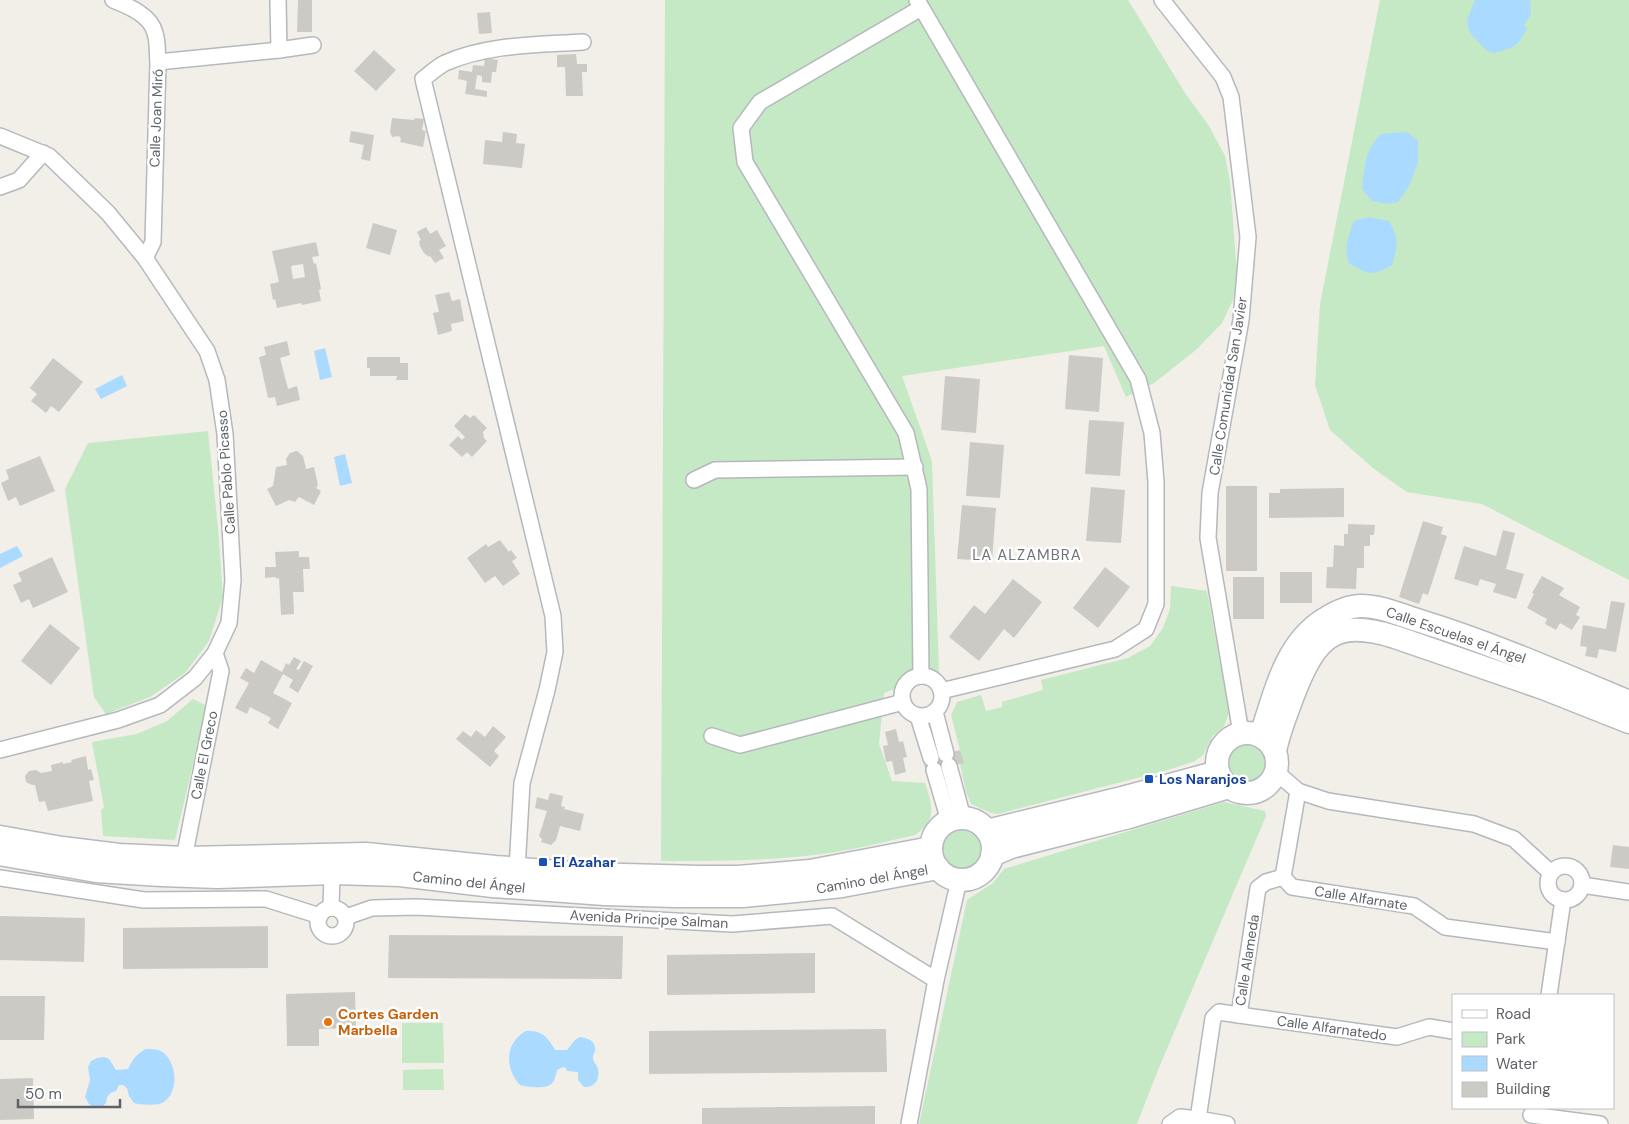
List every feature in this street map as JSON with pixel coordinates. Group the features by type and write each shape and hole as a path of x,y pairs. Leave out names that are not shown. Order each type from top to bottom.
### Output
{"street":[{"name":"Calle Joan Miró","path":"113,0 128,6 150,22 156,34 158,62 153,242 145,258"},
{"path":"278,0 279,50"},
{"name":"Calle Comunidad San Javier","path":"1162,0 1223,77 1231,97 1248,237 1241,320 1210,493 1208,538 1263,748"},
{"path":"921,676 919,489 906,433 745,162 741,128 760,102 919,4 1138,379 1152,433 1156,482 1156,604 1146,629 1115,649 941,691"},
{"path":"517,869 522,783 547,690 554,652 554,616 423,79 443,64 466,55 503,48 583,42"},
{"path":"158,62 313,45"},
{"name":"Calle Pablo Picasso","path":"0,136 49,156 108,213 145,258 207,351 217,380 225,434 233,580 229,623 215,653 195,678 160,705 118,720 0,750"},
{"path":"0,187 19,180 43,153"},
{"path":"694,480 715,470 915,467"},
{"name":"Calle Escuelas el Ángel","path":"1263,748 1286,664 1296,648 1310,631 1324,619 1340,611 1361,606 1378,608 1438,626 1629,702"},
{"name":"Calle Escuelas el Ángel","path":"1263,748 1279,733 1311,655 1325,640 1335,634 1346,631 1377,631 1543,688 1629,722"},
{"name":"Calle El Greco","path":"184,858 221,671 215,653"},
{"path":"921,676 933,680 941,691 942,698 939,706 927,716 918,716 909,711 903,702 903,690 906,685 910,680 921,676"},
{"path":"712,736 740,745 903,702"},
{"path":"934,712 948,760 956,819"},
{"path":"918,716 932,764 956,819"},
{"path":"1263,748 1272,780 1256,792 1237,792 1224,779 1217,759 1221,748 1230,738 1263,748 1298,791 1328,801 1474,824 1514,839 1551,873"},
{"path":"988,830 1135,795 1224,779"},
{"path":"992,855 1011,847 1129,817 1224,779"},
{"path":"1283,877 1298,791"},
{"path":"956,819 977,821 988,830 993,846 989,864 976,876 958,880 947,876 934,858 933,839 936,831 956,819"},
{"name":"Camino del Ángel","path":"0,837 62,848 118,855 184,858 366,854 517,869 648,876 738,876 820,870 934,858"},
{"name":"Camino del Ángel","path":"0,854 96,871 162,876 217,877 332,873 400,875 493,886 606,894 743,896 842,886 934,858"},
{"path":"1567,866 1575,869 1581,876 1582,885 1578,894 1572,899 1563,900 1555,897 1549,890 1548,881 1551,873 1558,867 1567,866"},
{"path":"0,878 144,900 266,899 325,912 340,910 346,917 346,924 344,930 339,935 332,936 325,934 320,929 318,923 325,912 332,873"},
{"name":"Calle Alfarnate","path":"1283,877 1292,887 1414,906 1445,927 1556,942"},
{"name":"Calle Alameda","path":"1198,1119 1213,1018 1219,1012 1239,1015 1258,888 1266,882 1283,877"},
{"path":"909,1124 936,980 958,880"},
{"path":"1582,885 1629,892"},
{"path":"1549,994 1563,900"},
{"name":"Avenida Principe Salman","path":"346,917 372,908 416,907 732,924 832,916 936,980"},
{"name":"Calle Alfarnatedo","path":"1239,1015 1397,1037 1429,1027 1452,1031"},
{"path":"1531,1115 1600,1124"},
{"path":"1170,1124 1180,1118 1228,1124"}],"green space":[{"path":"665,0 1128,0 1185,93 1209,126 1225,156 1230,181 1237,275 1233,300 1222,323 1196,350 1154,383 1126,397 1104,346 902,376 932,461 939,672 884,693 879,744 892,781 925,783 931,805 930,818 922,830 915,835 869,846 822,854 741,860 661,861"},
{"path":"1380,0 1629,0 1629,580 1482,504 1407,492 1374,469 1330,430 1315,385 1320,304"},
{"path":"208,431 223,597 209,641 185,673 150,697 106,714 94,697 65,489 88,443"},
{"path":"1171,586 1207,591 1229,713 1224,726 1212,737 1203,755 1195,761 1168,770 998,814 971,804 966,792 960,764 963,762 951,715 957,702 981,695 986,711 1002,707 1002,702 1043,690 1041,680 1128,658 1150,646 1163,628 1170,609"},
{"path":"193,699 207,706 175,840 103,836 101,810 104,807 92,742 137,734 167,721"},
{"path":"1248,744 1261,750 1267,763 1261,776 1248,782 1235,776 1229,763 1235,750"},
{"path":"1224,802 1265,811 1266,816 1137,1124 919,1124 967,900 993,883 1004,869"},
{"path":"962,830 976,835 981,849 976,863 962,868 948,863 943,849 948,835"},
{"path":"402,1023 443,1023 444,1063 402,1063"},
{"path":"443,1069 444,1090 403,1090 403,1070"}],"water":[{"path":"1475,0 1530,0 1531,15 1524,24 1527,29 1518,43 1511,48 1494,53 1487,51 1471,34 1468,27 1467,20"},
{"path":"1406,132 1418,140 1418,162 1409,186 1398,202 1389,204 1372,201 1362,189 1368,153 1375,140 1381,134"},
{"path":"1369,217 1389,221 1395,233 1396,242 1392,265 1375,273 1361,270 1349,263 1347,258 1347,242 1354,221"},
{"path":"325,348 332,377 320,380 314,351"},
{"path":"122,375 127,386 101,399 95,389"},
{"path":"345,454 352,483 340,486 334,457"},
{"path":"17,546 23,556 0,568 0,554"},
{"path":"526,1031 544,1035 555,1050 567,1050 580,1037 593,1042 595,1051 593,1059 598,1069 596,1082 591,1086 584,1087 578,1080 578,1072 567,1071 563,1067 557,1070 555,1078 550,1085 538,1087 520,1085 512,1072 509,1056 514,1042"},
{"path":"146,1049 164,1053 172,1064 174,1085 169,1097 164,1102 149,1105 134,1103 129,1096 127,1088 119,1085 116,1091 109,1095 102,1107 94,1108 89,1104 85,1097 90,1080 88,1067 91,1061 104,1057 109,1059 116,1070 128,1069 135,1057"}],"building":[{"path":"298,0 312,0 312,32 297,32"},
{"path":"490,12 492,33 479,34 477,13"},
{"path":"374,50 396,70 376,91 354,71"},
{"path":"576,54 577,64 587,64 587,72 582,72 583,96 566,96 565,67 557,67 557,55"},
{"path":"485,58 498,60 496,72 492,72 491,83 482,82 482,76 477,75 475,89 487,91 487,97 465,94 467,81 458,79 459,70 472,72 473,65 484,66"},
{"path":"392,118 424,119 422,130 426,131 423,147 400,142 399,136 392,137 390,132"},
{"path":"351,131 374,135 370,161 361,159 364,145 349,142"},
{"path":"503,132 517,134 516,143 525,144 522,168 483,164 485,140 502,142"},
{"path":"373,223 397,230 390,255 366,248"},
{"path":"426,227 430,234 437,230 446,246 439,250 444,258 435,263 430,256 424,253 420,246 419,241 421,240 417,232"},
{"path":"316,242 319,256 312,257 314,264 316,263 321,289 319,290 321,301 277,308 275,299 273,300 270,284 279,282 272,251","holes":["303,264 305,277 293,279 291,266"]},
{"path":"449,292 452,301 460,299 464,321 451,324 452,331 438,335 433,313 439,312 435,295"},
{"path":"287,341 290,355 280,358 288,389 297,386 300,400 277,406 275,397 268,398 259,357 266,355 264,347"},
{"path":"1069,355 1103,358 1099,412 1065,409"},
{"path":"367,357 400,357 400,363 408,363 408,380 396,380 397,376 370,376 370,368 367,368"},
{"path":"53,358 83,382 59,412 51,406 46,413 31,401 37,394 30,388"},
{"path":"945,376 980,379 976,433 941,430"},
{"path":"465,414 470,418 474,415 487,428 483,432 484,438 487,441 472,457 467,452 462,457 449,445 458,436 462,440 465,437 454,426"},
{"path":"1089,420 1124,422 1120,476 1085,474"},
{"path":"970,442 1004,445 1000,498 966,496"},
{"path":"297,451 303,456 306,469 314,467 318,485 316,488 321,491 314,505 299,497 295,502 289,500 276,506 267,489 273,486 276,467 287,465 286,459 290,453"},
{"path":"40,456 55,491 20,506 16,497 8,501 1,483 9,479 6,470"},
{"path":"1226,486 1257,486 1257,571 1226,571"},
{"path":"1091,487 1125,490 1121,543 1086,541"},
{"path":"1344,488 1344,517 1269,518 1269,493 1280,493 1280,489"},
{"path":"962,505 996,508 992,561 957,559"},
{"path":"1423,521 1443,527 1441,534 1447,536 1428,595 1423,593 1419,604 1399,597"},
{"path":"1348,524 1375,525 1374,535 1370,535 1370,546 1364,546 1364,568 1357,568 1356,589 1326,588 1327,567 1333,567 1334,545 1344,546 1344,534 1348,534"},
{"path":"1503,530 1515,533 1506,569 1524,574 1516,599 1493,592 1496,584 1480,579 1478,586 1454,579 1464,546 1496,556"},
{"path":"500,540 509,552 511,550 517,558 512,561 520,574 503,586 495,576 485,583 467,558 486,544 488,547"},
{"path":"299,551 299,557 309,557 310,569 303,569 304,592 293,592 294,614 281,615 279,578 265,578 265,567 276,567 275,552"},
{"path":"52,557 68,592 33,608 29,599 21,603 13,585 22,581 18,573"},
{"path":"1105,567 1130,587 1098,628 1073,608"},
{"path":"1280,572 1312,572 1312,603 1280,603"},
{"path":"1542,576 1564,588 1559,595 1580,607 1576,615 1580,617 1572,630 1560,623 1556,630 1545,624 1547,619 1527,608 1534,594 1532,593"},
{"path":"1233,577 1264,577 1264,619 1233,619"},
{"path":"1013,579 1042,602 1014,638 1004,629 979,661 949,637 974,605 985,614"},
{"path":"1611,601 1625,603 1616,652 1599,649 1597,658 1585,656 1587,647 1580,646 1583,625 1606,629"},
{"path":"50,624 80,648 51,685 21,661"},
{"path":"294,657 301,661 296,669 299,670 304,661 313,666 298,693 289,687 293,680 283,674 273,693 292,703 278,729 268,723 271,718 250,707 247,714 235,708 249,683 240,678 246,668 254,673 261,660 282,672 286,663 289,665"},
{"path":"493,726 506,737 494,751 499,756 490,767 456,739 463,731 471,737 476,730 485,737"},
{"path":"896,729 899,742 903,741 907,757 903,758 906,772 895,775 892,761 886,762 883,746 888,745 885,732"},
{"path":"960,750 964,763 926,772 923,760"},
{"path":"86,756 88,770 91,769 94,780 89,781 93,801 48,811 45,801 39,802 35,785 26,782 25,776 29,771 36,770 41,773 52,771 51,765 72,762 71,760"},
{"path":"550,793 563,796 561,806 565,807 564,809 584,814 580,831 560,826 556,840 551,845 541,842 542,839 539,836 547,811 535,808 537,797 548,800"},
{"path":"1613,845 1629,847 1629,869 1610,867"},
{"path":"0,916 85,918 84,962 0,960"},
{"path":"268,926 268,968 123,969 123,928"},
{"path":"389,935 623,936 622,979 388,978"},
{"path":"815,953 815,993 667,995 667,955"},
{"path":"355,992 356,1028 319,1029 319,1046 287,1046 286,994"},
{"path":"0,996 45,996 44,1040 0,1040"},
{"path":"886,1029 887,1072 649,1074 649,1031"},
{"path":"33,1078 34,1119 0,1120 0,1079"},
{"path":"875,1106 875,1124 702,1124 702,1108"}],"place":[{"name":"Los Naranjos","path":"1149,779"},
{"name":"El Azahar","path":"543,862"},
{"name":"Cortes Garden Marbella","path":"328,1022"}],"district":[{"name":"LA ALZAMBRA","path":"1027,555"}]}
